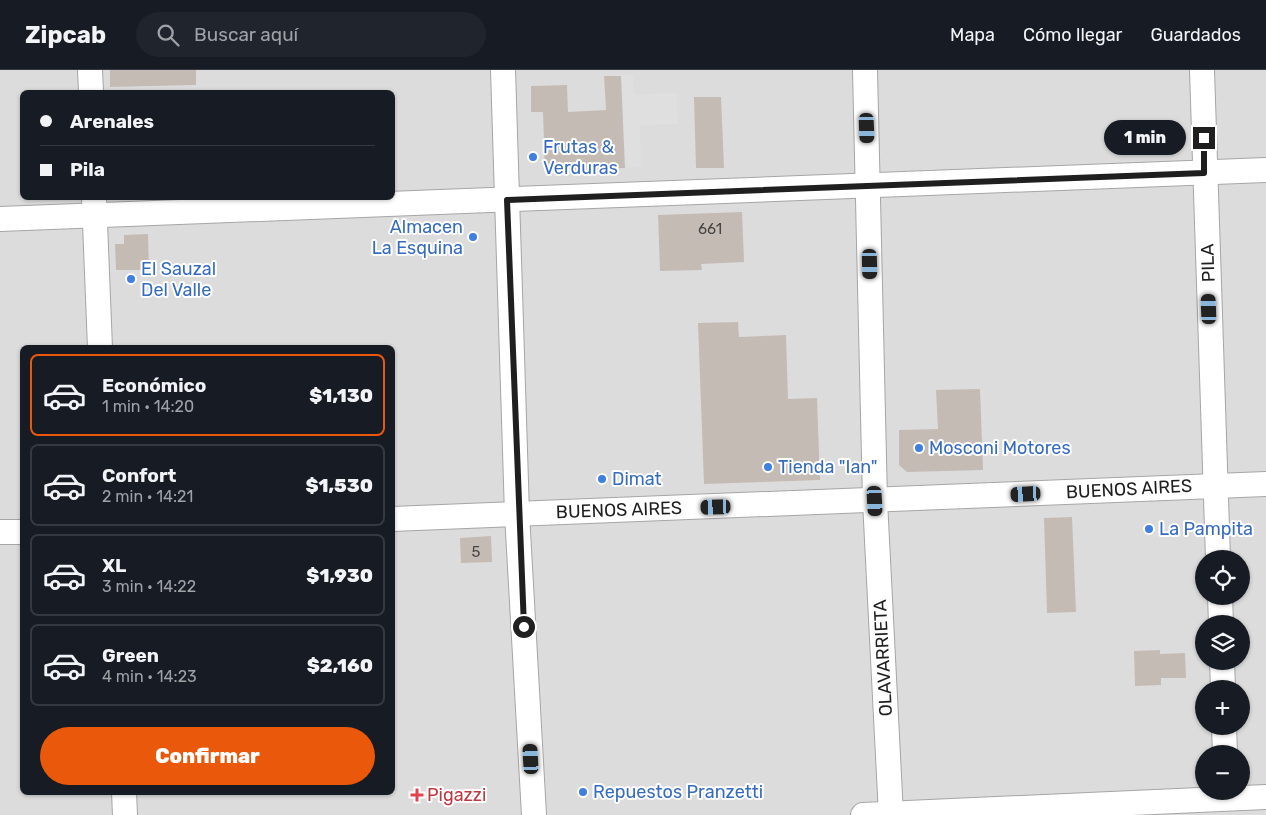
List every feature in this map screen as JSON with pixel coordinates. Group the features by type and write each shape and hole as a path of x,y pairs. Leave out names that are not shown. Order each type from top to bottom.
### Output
{"street":[{"path":"90,70 91,90"},
{"path":"503,70 518,514 534,815"},
{"name":"OLAVARRIETA","path":"865,70 875,501 890,814"},
{"name":"PILA","path":"1202,70 1218,550"},
{"path":"0,219 94,207 507,200 1266,170"},
{"path":"94,207 100,345"},
{"name":"BUENOS AIRES","path":"395,519 1266,484"},
{"path":"0,532 20,532"},
{"path":"124,795 125,815"},
{"path":"863,815 1227,802 1266,798"}],"shaded area":[{"path":"0,70 1266,70 1266,815 0,815"},
{"path":"633,75 634,95 677,93 678,124 640,125 641,167 608,168 604,76"}],"building":[{"path":"110,70 196,70 196,85 110,87"},
{"path":"604,76 621,76 625,168 545,171 543,112 531,112 531,86 567,85 568,112 606,110"},
{"path":"694,97 721,97 724,168 696,168"},
{"path":"742,212 744,262 701,264 702,270 660,271 658,215"},
{"path":"148,234 149,270 116,270 115,244 124,244 124,235"},
{"path":"738,322 739,337 786,335 788,399 817,398 820,480 704,484 698,323"},
{"path":"980,389 983,470 907,472 899,465 899,430 938,429 936,390"},
{"path":"1072,517 1076,612 1047,613 1044,518"},
{"path":"491,536 492,562 461,563 460,538"},
{"path":"1160,650 1160,654 1185,653 1186,678 1161,678 1161,685 1135,686 1134,651"}],"place":[{"name":"Frutas & Verduras","path":"533,157"},
{"name":"Almacen La Esquina","path":"473,237"},
{"name":"El Sauzal Del Valle","path":"131,279"},
{"name":"Mosconi Motores","path":"919,448"},
{"name":"Tienda \"Ian\"","path":"768,467"},
{"name":"Dimat","path":"602,479"},
{"name":"La Pampita","path":"1149,529"},
{"name":"Repuestos Pranzetti","path":"583,792"},
{"name":"Pigazzi","path":"417,795"}],"route":[{"path":"524,627 507,200 1204,173 1204,138"}]}
